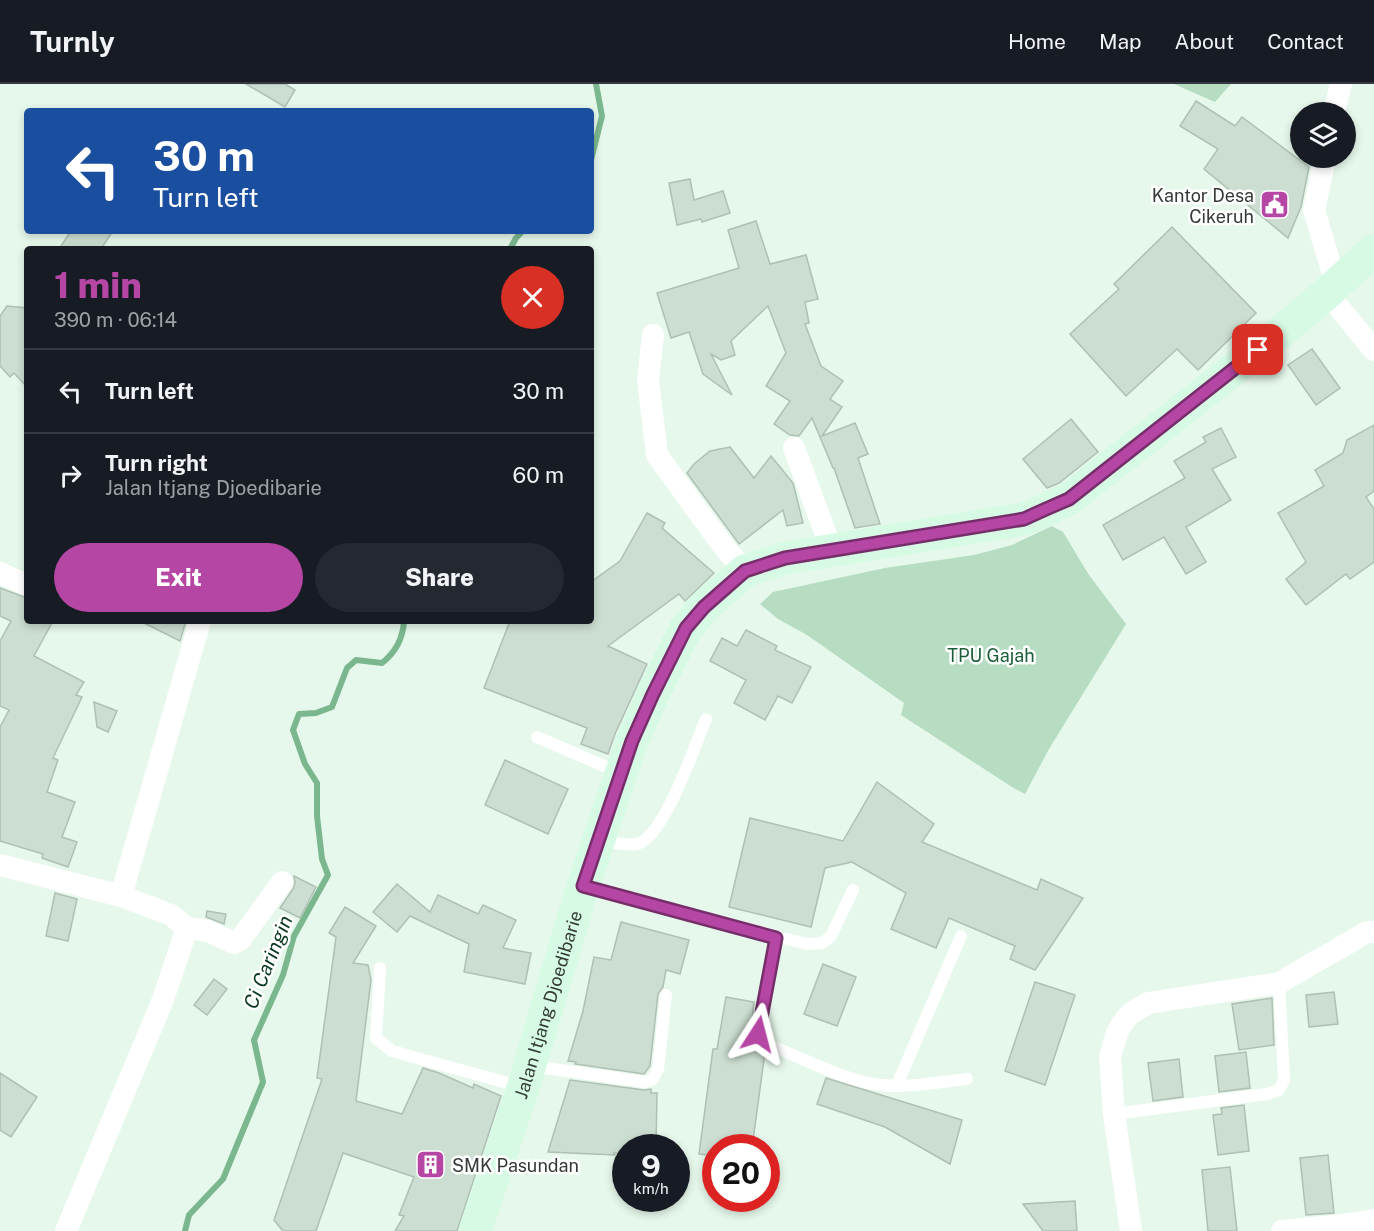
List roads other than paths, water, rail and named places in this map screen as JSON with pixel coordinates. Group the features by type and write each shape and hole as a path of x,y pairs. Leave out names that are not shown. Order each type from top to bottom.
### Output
{"main road":[{"name":"Jalan Itjang Djoedibarie","path":"475,1231 527,1077 583,886 632,741 686,628 704,607 745,571 785,558 1024,519 1069,499 1332,289 1374,250"}],"street":[{"path":"1336,102 1341,84"},
{"path":"1322,168 1314,210 1332,289 1374,350"},
{"path":"653,335 648,380 657,455 724,547 745,571"},
{"path":"794,448 832,551"},
{"path":"0,573 24,584"},
{"path":"121,896 199,624"},
{"path":"0,865 121,896 171,915 188,928 208,931 234,943 240,940 282,882"},
{"path":"66,1231 162,1002 188,928"},
{"path":"1131,1231 1114,1114 1110,1057 1117,1033 1130,1014 1148,1003 1279,983 1367,932 1374,932"},
{"path":"1282,1231 1335,1227 1374,1220"}],"lane":[{"path":"598,840 636,844 652,834 671,803 706,719"},
{"path":"537,737 621,773"},
{"path":"583,886 806,944 822,943 831,936 853,890"},
{"path":"897,1085 961,936"},
{"path":"776,938 758,1026 759,1039 762,1042 848,1077 879,1085 967,1080"},
{"path":"380,968 376,1038 392,1051 527,1077 645,1082 652,1080 658,1069 666,995"},
{"path":"1114,1114 1267,1094 1279,1090 1284,1080 1279,983"}],"waterway":[{"name":"Ci Caringin","path":"594,148 602,116 596,84"},
{"name":"Ci Caringin","path":"512,246 520,234"},
{"name":"Ci Caringin","path":"185,1231 189,1215 223,1179 263,1082 254,1040 283,975 294,936 328,875 322,859 317,816 317,783 305,764 293,730 299,714 316,713 332,707 347,668 356,660 382,663 387,659 398,644 404,624"}],"place":[{"name":"Kantor Desa Cikeruh","path":"1275,205"},
{"name":"SMK Pasundan","path":"431,1165"}],"park label":[{"name":"TPU Gajah","path":"991,655"}]}
